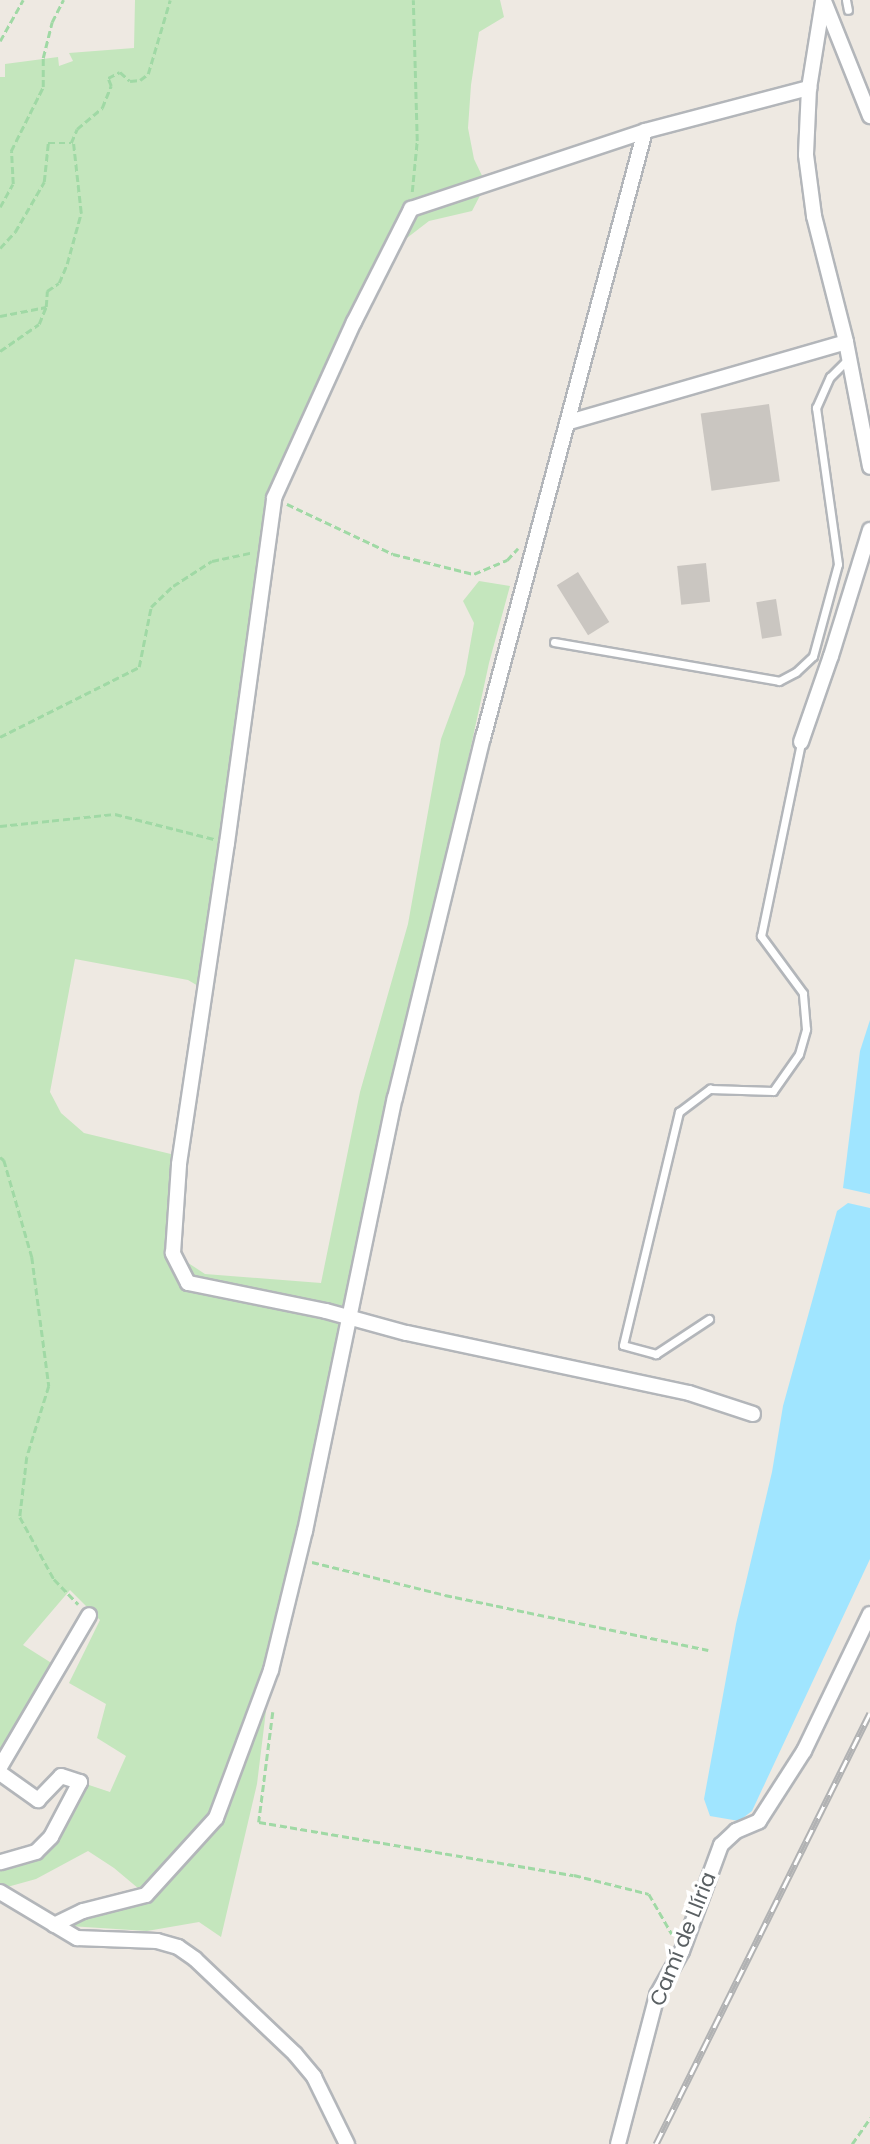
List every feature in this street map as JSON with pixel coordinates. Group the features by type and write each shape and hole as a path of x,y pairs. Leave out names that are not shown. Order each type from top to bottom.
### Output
{"street":[{"path":"823,0 809,88 806,155 814,216 846,342 870,467"},
{"path":"823,0 870,116"},
{"path":"753,1414 689,1393 406,1334 348,1317 188,1283 173,1253 179,1164 228,843 274,498 354,322 411,209 645,131 809,88"},
{"path":"54,1925 83,1911 146,1895 216,1818 271,1670 298,1558 408,1045 483,738 645,131"},
{"path":"569,422 846,342"},
{"path":"800,742 831,656 870,530"},
{"name":"Camí de Llíria","path":"618,2144 657,1995 682,1951 721,1844 736,1831 759,1821 804,1751 870,1614"},
{"path":"0,1767 89,1615"},
{"path":"0,1773 38,1800 61,1776 80,1782 51,1837 36,1852 0,1863"},
{"path":"0,1892 77,1938 157,1941 178,1947 195,1959 308,2069 347,2144"}],"lane":[{"path":"846,0 848,9"},
{"path":"554,642 779,681 796,673 813,656 838,564 816,408 830,377 849,358"},
{"path":"709,1320 656,1354 624,1346 679,1112 710,1088 773,1091 799,1054 806,1028 803,993 761,936 800,742"}],"path":[{"path":"0,41 23,0"},
{"path":"0,206 13,184 11,151 43,88 43,58 52,22 62,0"},
{"path":"0,248 15,232 44,182 48,143 71,143 77,130 102,108 111,86 108,78 120,72 130,81 140,80 148,74 170,0"},
{"path":"411,209 417,141 413,0"},
{"path":"0,351 39,324 46,307 47,291 59,283 81,213 73,139"},
{"path":"0,316 46,307"},
{"path":"274,498 393,554 474,574 507,560 541,526"},
{"path":"0,737 139,667 151,607 173,586 212,561 244,553 266,554"},
{"path":"0,826 116,814 228,843"},
{"path":"0,1157 4,1160 32,1257 49,1386 27,1457 20,1517 54,1579 89,1615"},
{"path":"298,1558 445,1595 708,1650"},
{"path":"273,1710 259,1822 574,1875 649,1894 682,1951"},
{"path":"852,2144 870,2118"}],"green space":[{"path":"135,0 500,0 504,17 479,32 471,85 468,128 474,159 486,184 472,211 429,221 390,251 274,498 205,990 188,980 75,959 50,1092 61,1113 84,1133 175,1155 173,1253 205,1274 321,1283 360,1092 408,924 441,739 465,674 474,623 463,601 479,581 510,586 489,663 271,1670 257,1784 221,1937 199,1922 147,1931 54,1925 145,1894 88,1851 36,1879 0,1889 0,1862 36,1852 80,1782 110,1792 126,1756 97,1738 106,1704 69,1683 100,1620 70,1590 23,1645 53,1664 0,1751 0,77 5,77 5,64 58,57 59,66 73,61 69,53 134,48"}],"water":[{"path":"870,1020 870,1194 843,1188 860,1051"},
{"path":"848,1203 870,1208 870,1559 752,1811 739,1821 710,1816 704,1799 736,1624 772,1472 783,1406 837,1211"}],"building":[{"path":"769,404 780,481 712,491 701,414"},
{"path":"706,563 710,602 681,605 677,566"},
{"path":"578,572 609,622 588,635 557,585"},
{"path":"776,599 782,636 762,639 756,602"}],"railway":[{"path":"656,2144 870,1713"}]}
